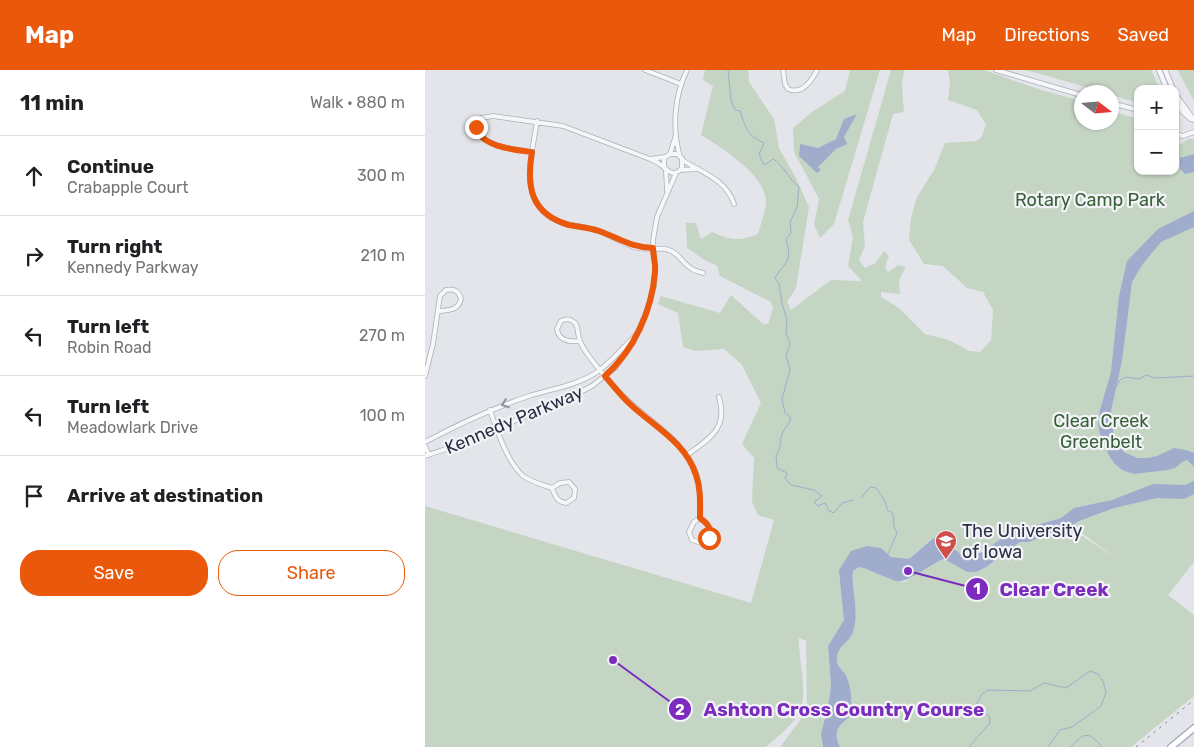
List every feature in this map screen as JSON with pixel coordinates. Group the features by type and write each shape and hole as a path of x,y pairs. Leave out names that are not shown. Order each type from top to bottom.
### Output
{"main road":[{"path":"1171,747 1194,728"}],"street":[{"path":"645,70 681,84"},
{"path":"532,152 498,146 481,136 477,132 476,127 481,118 486,116 537,121 575,130 650,159 671,173 676,173 683,165 676,136 675,116 681,84 687,70"},
{"path":"783,70 785,84 792,90 799,91 810,81 817,70"},
{"path":"996,70 1074,93"},
{"path":"1159,70 1165,85"},
{"path":"1165,70 1171,85"},
{"path":"1179,100 1194,121"},
{"path":"1119,105 1134,109"},
{"path":"1179,107 1194,121"},
{"path":"537,121 529,175 530,184 536,201 548,215 570,225 608,234 633,246 667,249 676,253 692,269 703,273"},
{"path":"1179,135 1183,136 1194,132"},
{"path":"670,154 676,136"},
{"path":"650,159 677,154 714,179 729,193 734,204"},
{"path":"665,157 663,161 665,169"},
{"name":"Kennedy Parkway","path":"665,169 667,191"},
{"path":"680,170 699,169"},
{"name":"Kennedy Parkway","path":"427,455 455,446 532,415 585,390 605,376 626,354 646,313 655,269 653,248 657,217 676,173"},
{"path":"425,376 443,292 450,289 457,292 461,300 457,307 439,311"},
{"path":"579,341 564,340 560,337 557,330 561,321 569,319 573,322 578,329 579,341 605,376 631,406 674,440 687,455 699,484 700,518 709,526 711,531 706,541 701,543 692,540 689,532 694,522 700,518"},
{"name":"Kennedy Parkway","path":"425,444 453,427 490,410 529,396 575,383 600,369 621,351 637,333"},
{"path":"687,455 709,438 719,425 723,411 719,397"},
{"path":"490,410 510,460 518,470 530,480 552,488 557,500 562,503 566,504 574,498 575,490 569,482 560,483 552,488"},
{"path":"425,444 427,455"}],"green space":[{"path":"705,70 748,70 749,82 774,119 779,148 796,178 809,207 796,288 787,302 791,310 831,280 862,281 848,266 853,237 848,220 891,70 904,70 902,84 904,112 893,114 863,222 865,246 859,260 865,268 875,263 884,251 889,256 885,267 888,272 898,265 906,267 899,280 900,294 881,292 881,297 899,308 925,334 949,340 969,351 980,352 991,340 993,310 983,292 967,288 943,266 924,264 909,240 911,218 917,197 934,170 945,143 976,141 981,138 986,125 977,110 948,100 950,82 948,70 984,70 1041,90 1074,99 1074,130 1119,130 1119,113 1134,118 1134,175 1179,175 1179,145 1189,139 1194,139 1194,562 1168,595 1194,615 1194,696 1131,747 840,747 838,741 838,729 851,716 849,684 839,666 837,656 851,636 855,624 856,609 853,571 859,567 896,581 905,582 935,562 944,559 967,572 989,566 1020,542 1029,542 1069,527 1117,559 1061,518 1024,530 971,555 961,554 952,548 948,541 937,538 931,539 909,559 891,557 881,548 851,551 844,620 828,646 831,686 823,747 780,747 807,711 806,641 799,638 803,686 802,705 792,722 766,747 425,747 425,506 751,603 774,520 758,515 752,502 754,458 742,444 761,403 742,365 724,349 695,351 683,347 678,313 658,304 661,296 720,313 731,295 763,324 768,324 773,308 771,302 720,276 717,266 687,248 686,223 696,223 701,239 712,232 735,239 758,234 766,203 763,190 749,171 730,154 701,135 713,86 703,80"},
{"path":"850,70 880,70 834,224 820,238 814,225 819,199 794,152 793,128 812,112 845,91"},
{"path":"1026,70 1151,70 1158,85 1134,85 1134,102 1119,97 1119,85 1078,85"},
{"path":"1178,70 1194,70 1194,101 1179,73"}],"water":[{"path":"857,114 844,137 847,144 836,149 818,167 821,170 817,173 799,156 800,144 818,148 836,139 844,119"},
{"path":"1194,154 1194,172 1185,174 1180,169 1180,158"},
{"path":"1194,211 1194,227 1161,242 1142,265 1132,282 1122,361 1111,411 1114,438 1124,452 1137,458 1148,458 1174,448 1186,450 1194,453 1194,467 1187,460 1168,470 1134,474 1122,470 1114,463 1101,439 1098,424 1111,372 1119,296 1127,261 1158,229"},
{"path":"1194,481 1194,494 1184,499 1157,498 1114,508 1029,542 1020,542 988,566 976,572 967,572 944,559 913,577 901,581 896,581 859,567 853,571 856,609 855,624 851,636 837,656 839,667 845,674 849,684 851,716 838,729 837,737 840,747 823,747 821,734 831,686 828,646 844,620 839,570 851,551 867,546 881,548 891,557 909,559 932,539 937,538 947,540 951,547 961,554 971,555 983,552 1009,533 1061,518 1074,508 1112,500 1153,484 1185,485"}],"waterway":[{"path":"728,70 731,100 735,110 740,111 748,131 764,143 759,154 764,165 773,159 799,187 797,207 790,222 791,233 786,239 788,257 775,278 779,284 787,320 786,333 790,344 786,355 790,370 782,399 785,413 791,418 782,434 779,450 776,455 777,468 787,473 785,478 791,485 814,490 822,496 814,502 818,506 825,503 829,511 834,513 842,503 853,500"},
{"path":"1116,387 1120,380 1126,377 1139,379 1146,375 1155,378 1194,376"},
{"path":"862,497 870,487 876,488 885,501 887,510 893,513 894,527 897,533 888,554"},
{"path":"969,747 990,723 989,716 979,710 976,705 982,694 988,690 1030,691 1044,683 1066,688 1090,671 1098,674 1103,681 1106,693 1101,706 1072,727 1060,730 1048,747"},
{"path":"1071,747 1080,738 1087,735 1094,738 1102,747"}],"railway":[{"path":"1136,747 1194,700"}],"place":[{"name":"The University of Iowa","path":"946,560"},
{"name":"Clear Creek","path":"908,571"},
{"name":"Ashton Cross Country Course","path":"613,660"}],"route":[{"path":"476,127 477,132 481,136 498,146 532,152 529,175 530,184 536,201 548,215 570,225 608,234 633,246 653,248 655,269 646,313 626,354 616,367 605,376 631,406 674,440 687,455 697,476 700,491 700,518 709,526 711,531 709,538"}],"park label":[{"name":"Rotary Camp Park","path":"1090,200"},
{"name":"Clear Creek Greenbelt","path":"1101,431"}]}
